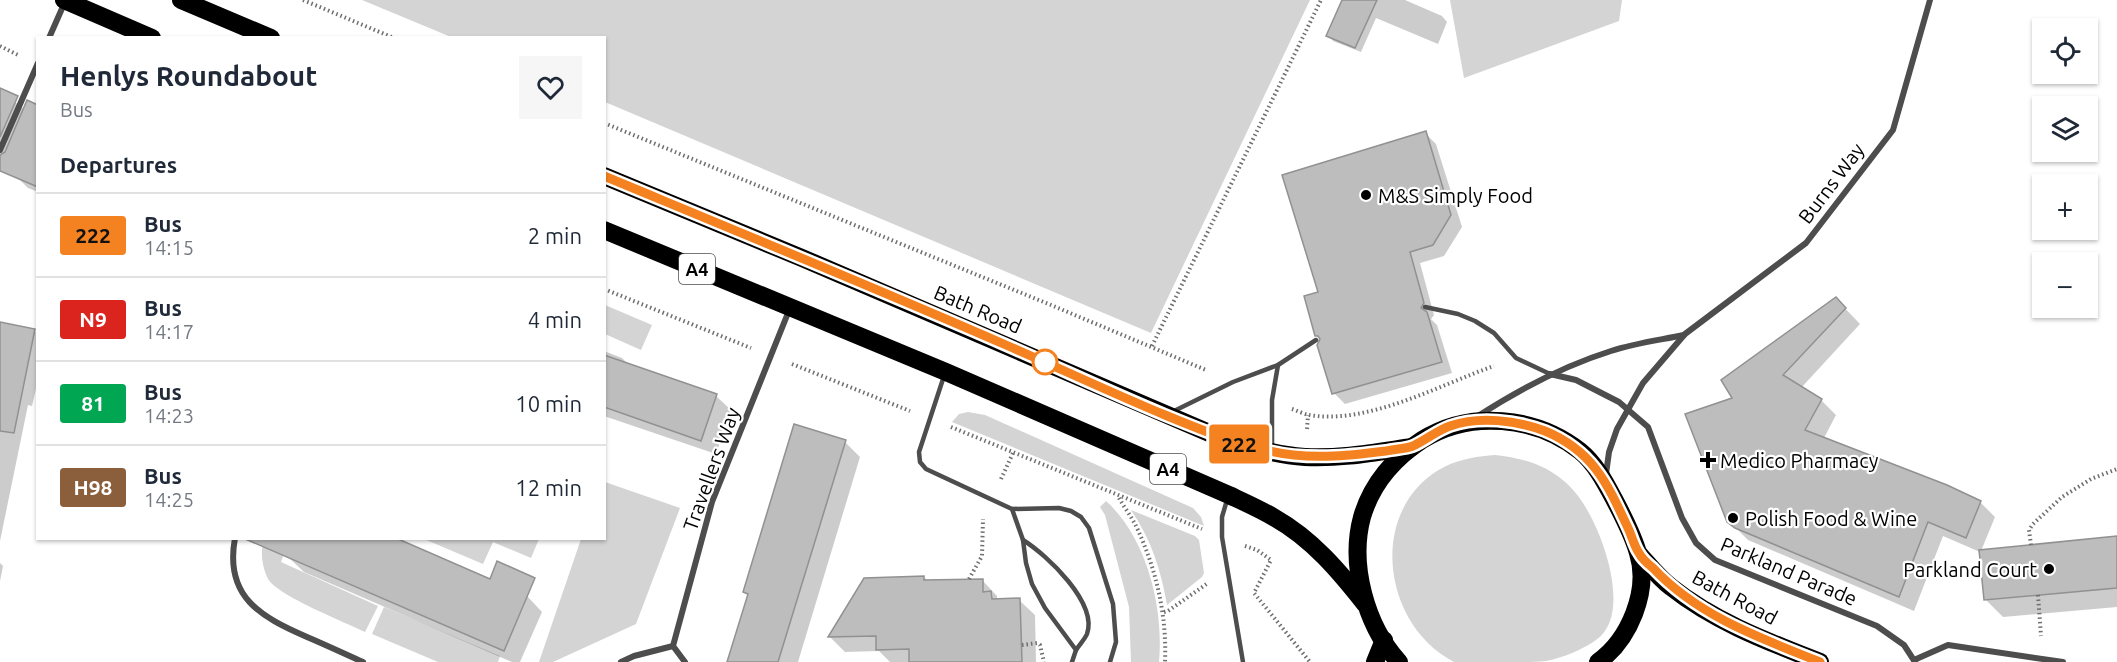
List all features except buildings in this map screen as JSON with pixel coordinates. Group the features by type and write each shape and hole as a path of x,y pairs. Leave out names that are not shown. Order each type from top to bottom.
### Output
{"highway":[{"path":"65,0 147,36"},
{"path":"181,0 266,36"},
{"name":"Bath Road","path":"606,177 897,298 1214,435 1272,452 1305,457 1356,455 1412,447"},
{"name":"A4","path":"606,231 946,372 1229,495 1275,518 1298,533 1327,558 1365,604"},
{"path":"1399,662 1384,640 1365,604 1360,576 1359,549 1360,525 1365,508 1378,480 1391,464 1412,447 1450,426 1492,420 1541,430 1563,440 1581,452 1604,482 1639,554 1640,591 1628,626 1618,644 1598,662"},
{"name":"Bath Road","path":"1639,554 1669,586 1696,606 1725,622 1820,662"},
{"path":"1375,662 1384,640"}],"street":[{"path":"50,36 65,0"},
{"name":"Burns Way","path":"1604,482 1617,429 1643,383 1685,334 1806,243 1893,130 1930,0"},
{"path":"0,150 36,68"},
{"name":"Travellers Way","path":"673,646 712,502 790,308"},
{"name":"Burns Way","path":"1468,422 1550,374 1613,350 1685,334"},
{"name":"Parkland Parade","path":"1550,374 1576,380 1628,408 1648,428 1682,518 1696,543 1715,560 1876,626 1904,645 1914,661"},
{"path":"235,540 232,552 233,567 252,606 269,619 363,662"},
{"path":"1914,661 1948,645 2063,662"},
{"path":"621,662 634,656 673,646 686,662"}],"lane":[{"path":"1425,307 1458,314 1475,321 1494,333 1516,358 1550,374"},
{"path":"1166,415 1233,382 1278,365 1316,340"},
{"path":"1272,452 1272,400 1278,365"},
{"path":"946,372 918,452 920,462 926,469 1012,509 1059,508 1071,511 1085,522 1113,604 1116,642 1110,662"},
{"path":"1229,495 1221,527 1243,662"},
{"path":"1012,509 1023,540 1032,584 1045,609 1076,650"},
{"path":"1023,540 1039,550 1078,593 1088,621 1087,635 1076,650 1072,662"}],"path":[{"path":"303,0 389,36"},
{"path":"1152,346 1321,0"},
{"name":"Bath Road","path":"606,124 1209,371"},
{"path":"1308,415 1345,415 1390,407 1516,358"},
{"path":"2031,545 2029,530 2062,497 2091,479 2117,470"},
{"path":"1119,497 1135,525 1146,552 1164,612 1165,662"},
{"path":"1242,545 1257,550 1271,560 1254,593 1310,662"},
{"path":"1164,612 1205,584 1229,580"},
{"path":"2038,595 2043,660"},
{"path":"1022,645 1037,643 1040,645 1044,662"}],"shaded area":[{"path":"362,0 1310,0 1151,333 606,102 606,36 449,36"},
{"path":"1450,0 1622,0 1619,21 1464,78"},
{"path":"606,305 652,325 641,350 606,334"},
{"path":"968,412 985,415 1193,508 1201,517 1204,526 952,422 959,414"},
{"path":"1495,455 1536,464 1567,484 1586,508 1607,556 1613,595 1612,613 1607,628 1590,644 1559,658 1536,662 1454,662 1429,644 1410,621 1398,594 1393,564 1394,535 1404,508 1421,484 1446,466 1470,458"},
{"path":"606,482 680,508 636,624 553,662 539,662 581,540 606,540"},
{"path":"1106,501 1132,534 1150,575 1159,619 1159,662 1131,662 1129,607 1105,515 1100,507"},
{"path":"1131,510 1195,536 1199,540 1204,573 1167,605 1154,555"},
{"path":"264,540 289,540 281,562 378,606 365,632 298,601 274,586 266,574 262,549"},
{"path":"426,540 539,540 531,558 493,542 483,564"},
{"path":"384,607 500,656 498,662 438,662 372,634"}],"bus line":[{"name":"222","path":"606,177 902,300 1118,395 1242,445 1305,457 1356,455 1412,447 1450,426 1468,422 1492,420 1541,430 1563,440 1581,452 1594,466 1618,507 1639,554 1669,586 1696,606 1725,622 1820,662"}],"place":[{"name":"M&S Simply Food","path":"1366,195"},
{"name":"Medico Pharmacy","path":"1708,460"},
{"name":"Polish Food & Wine","path":"1733,518"},
{"name":"Parkland Court","path":"2049,569"}]}
